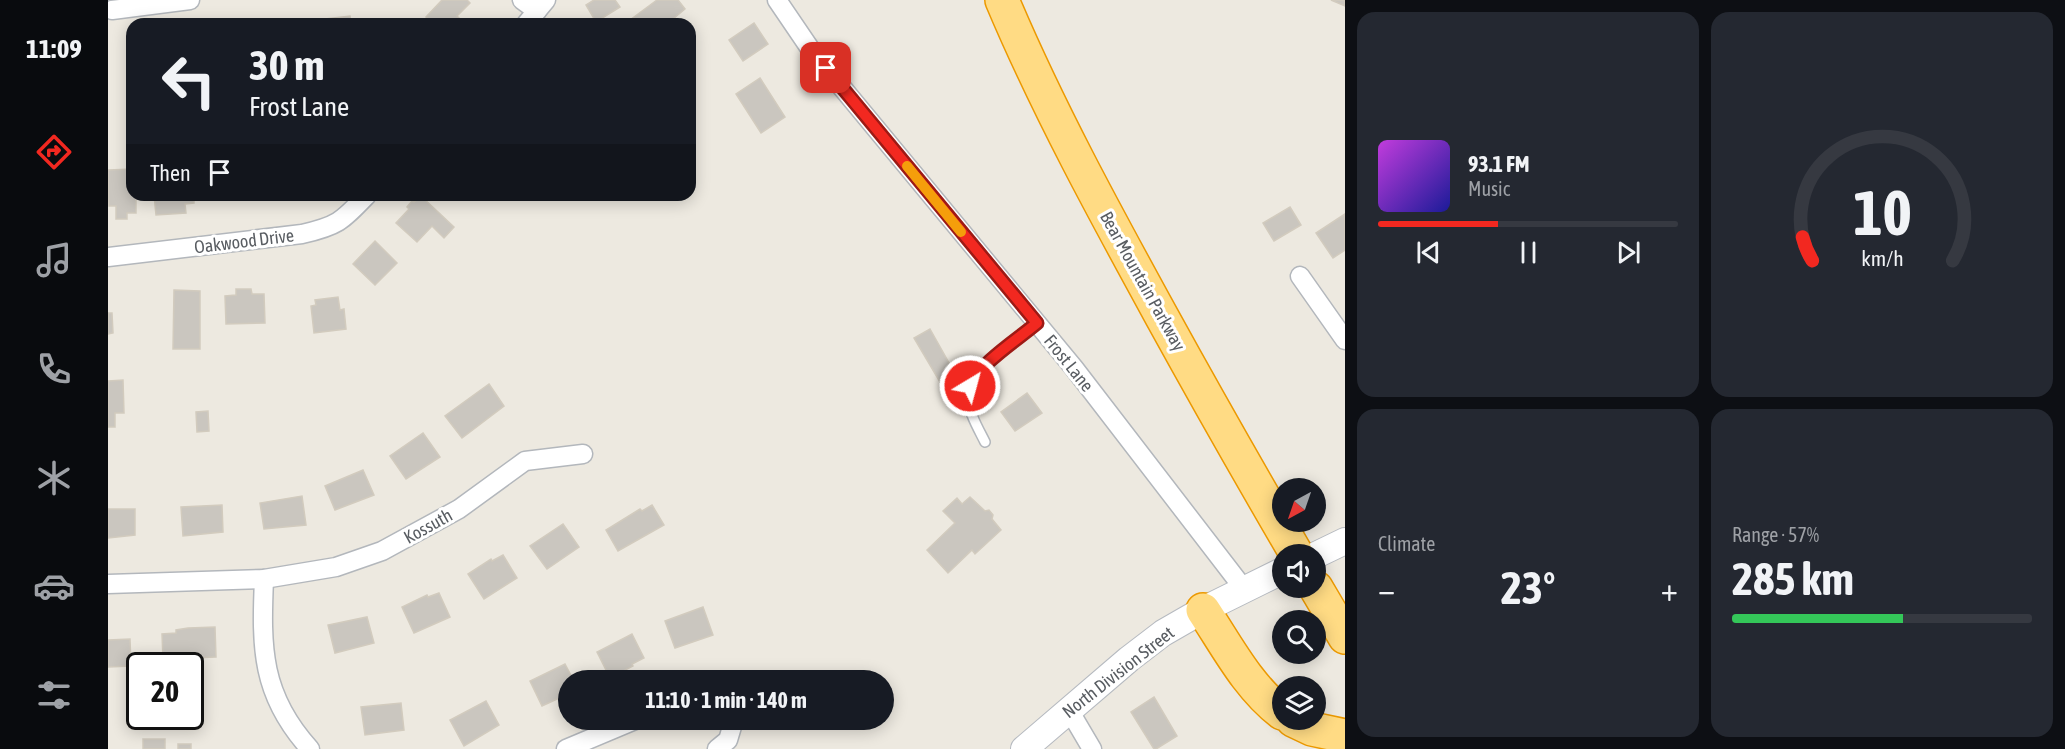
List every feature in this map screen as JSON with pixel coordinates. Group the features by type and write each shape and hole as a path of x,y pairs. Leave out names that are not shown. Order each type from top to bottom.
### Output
{"highway":[{"name":"Bear Mountain Parkway","path":"1002,0 1025,54 1094,192 1289,544"},
{"path":"1321,598 1345,637"},
{"path":"1203,610 1248,679 1272,704"}],"street":[{"path":"112,10 190,0"},
{"path":"522,0 536,12"},
{"name":"Frost Lane","path":"777,0 811,50 1081,377 1244,589"},
{"name":"Oakwood Drive","path":"108,257 302,234 325,229 341,221 361,201"},
{"path":"1300,276 1345,340"},
{"name":"Kossuth","path":"108,584 264,579 336,567 382,551 459,509 525,461 583,454"},
{"name":"North Division Street","path":"1326,547 1345,542"},
{"name":"North Division Street","path":"1024,749 1155,640 1272,571"},
{"path":"264,579 262,630 267,674 278,706 295,732 310,749"},
{"path":"1069,710 1092,749"},
{"path":"566,749 611,730"},
{"path":"717,749 728,740 731,730"}],"lane":[{"path":"985,442 971,413 968,394 970,386 974,377 986,364 1037,323"}],"building":[{"path":"442,0 467,0 470,3 457,16 459,18 426,17"},
{"path":"594,0 615,0 620,7 602,18 594,18 586,5"},
{"path":"657,0 678,0 685,9 674,18 633,18"},
{"path":"1331,0 1345,0 1345,6"},
{"path":"754,23 768,44 743,61 729,40"},
{"path":"760,78 785,117 761,133 736,94"},
{"path":"126,169 126,201 136,201 136,213 127,213 127,219 116,219 116,206 109,206 108,170"},
{"path":"155,201 194,201 194,203 185,204 186,213 156,215"},
{"path":"412,201 426,201 454,227 444,238 432,226 417,242 396,223 409,209 407,207"},
{"path":"1290,207 1301,225 1274,241 1263,223"},
{"path":"1345,214 1345,250 1333,258 1316,233"},
{"path":"375,241 397,263 375,285 353,264"},
{"path":"236,289 251,289 252,294 264,294 265,323 226,324 225,296 236,295"},
{"path":"174,290 200,291 200,349 173,349"},
{"path":"338,297 340,310 344,309 346,329 314,333 311,306 316,305 315,300"},
{"path":"108,313 112,313 113,333 108,334"},
{"path":"930,329 962,386 947,394 914,338"},
{"path":"123,380 124,413 115,413 115,427 108,427 108,381"},
{"path":"489,384 504,406 462,438 445,416"},
{"path":"1027,393 1042,413 1015,431 1001,412"},
{"path":"208,411 209,431 197,432 196,412"},
{"path":"423,433 440,457 406,479 390,456"},
{"path":"363,470 374,495 335,510 325,486"},
{"path":"302,496 306,525 264,529 260,503"},
{"path":"970,497 985,511 989,510 993,515 992,519 1001,530 975,554 972,550 948,573 927,550 955,523 943,511 957,498 962,504"},
{"path":"222,505 223,532 183,536 181,507"},
{"path":"652,505 664,525 618,551 606,530 640,509 642,511"},
{"path":"108,509 135,509 135,535 108,538"},
{"path":"563,524 579,547 547,569 530,546"},
{"path":"503,555 517,578 484,599 468,574 491,559 492,561"},
{"path":"439,593 450,617 414,633 402,607 427,595 428,597"},
{"path":"703,607 713,635 675,648 665,621"},
{"path":"367,617 374,643 335,653 328,625"},
{"path":"215,627 216,657 204,657 204,652 163,652 162,634 176,633 176,630"},
{"path":"632,634 644,658 625,670 606,670 597,652"},
{"path":"130,639 130,652 126,652 126,666 108,667 108,640"},
{"path":"565,664 568,670 558,670 558,699 542,706 530,681"},
{"path":"1154,697 1177,736 1156,749 1131,712"},
{"path":"486,701 499,725 464,746 450,720"},
{"path":"401,703 404,730 365,735 361,707"},
{"path":"143,739 165,739 165,749 143,749"},
{"path":"178,744 191,744 191,749 178,749"}],"slow traffic":[{"path":"907,166 961,232"}],"route":[{"path":"826,68 1037,323 986,364 974,377 970,386"}]}
